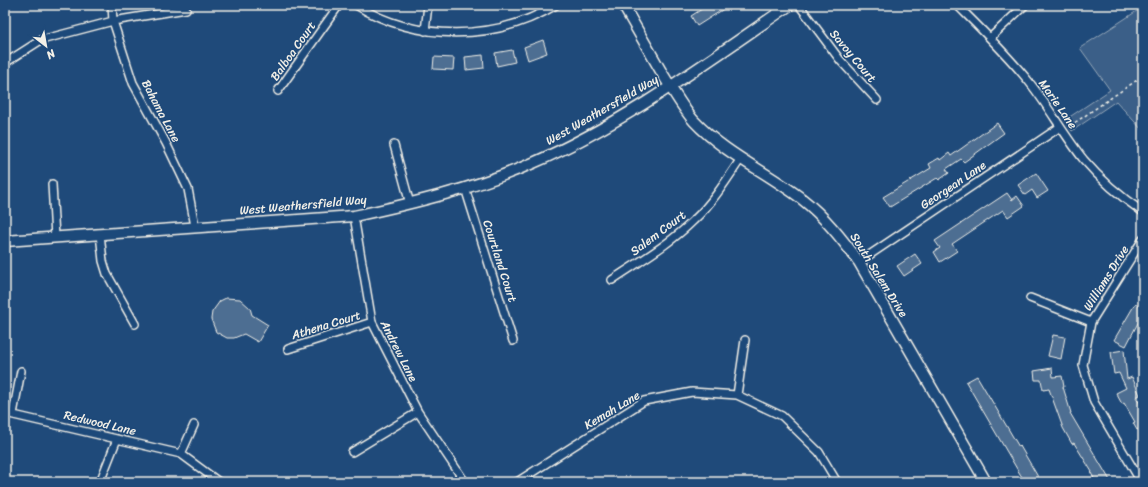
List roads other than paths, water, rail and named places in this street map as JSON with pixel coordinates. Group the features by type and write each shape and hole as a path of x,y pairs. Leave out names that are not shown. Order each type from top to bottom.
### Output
{"street":[{"name":"Bahama Lane","path":"112,5 113,21 133,83 166,143 188,189 195,226"},
{"name":"Balboa Court","path":"278,91 339,5"},
{"path":"356,5 392,22 425,30 464,33 487,30 522,22 556,5"},
{"path":"425,30 428,5"},
{"name":"South Salem Drive","path":"623,5 670,86 694,121 740,160 808,203 836,231 859,262 986,482"},
{"name":"West Weathersfield Way","path":"5,241 195,226 354,216 410,204 465,188 523,167 567,147 617,119 670,86 790,5"},
{"name":"Savoy Court","path":"799,5 840,60 877,100"},
{"name":"Marie Lane","path":"957,5 990,38 1030,83 1062,129 1095,172 1118,193 1143,212"},
{"path":"990,38 1025,5"},
{"path":"5,63 41,40 113,21 186,8"},
{"name":"Georgean Lane","path":"859,262 1062,129"},
{"path":"394,145 410,204"},
{"name":"Salem Court","path":"612,280 672,239 694,220 721,189 740,160"},
{"path":"52,184 55,237"},
{"name":"Courtland Court","path":"465,188 513,341"},
{"name":"Andrew Lane","path":"354,216 372,322 418,412 465,482"},
{"path":"100,234 103,261 107,274 135,324"},
{"name":"Williams Drive","path":"1141,482 1094,402 1083,365 1091,322 1143,239"},
{"path":"1030,298 1091,322"},
{"name":"Athena Court","path":"288,349 372,322"},
{"path":"737,395 745,340"},
{"path":"13,414 21,371"},
{"name":"Kemah Lane","path":"517,482 644,401 692,392 737,395 782,416 819,452 837,482"},
{"path":"352,452 418,412"},
{"name":"Redwood Lane","path":"5,413 181,454 219,482"},
{"path":"181,454 194,425"},
{"path":"100,482 117,439"}]}
